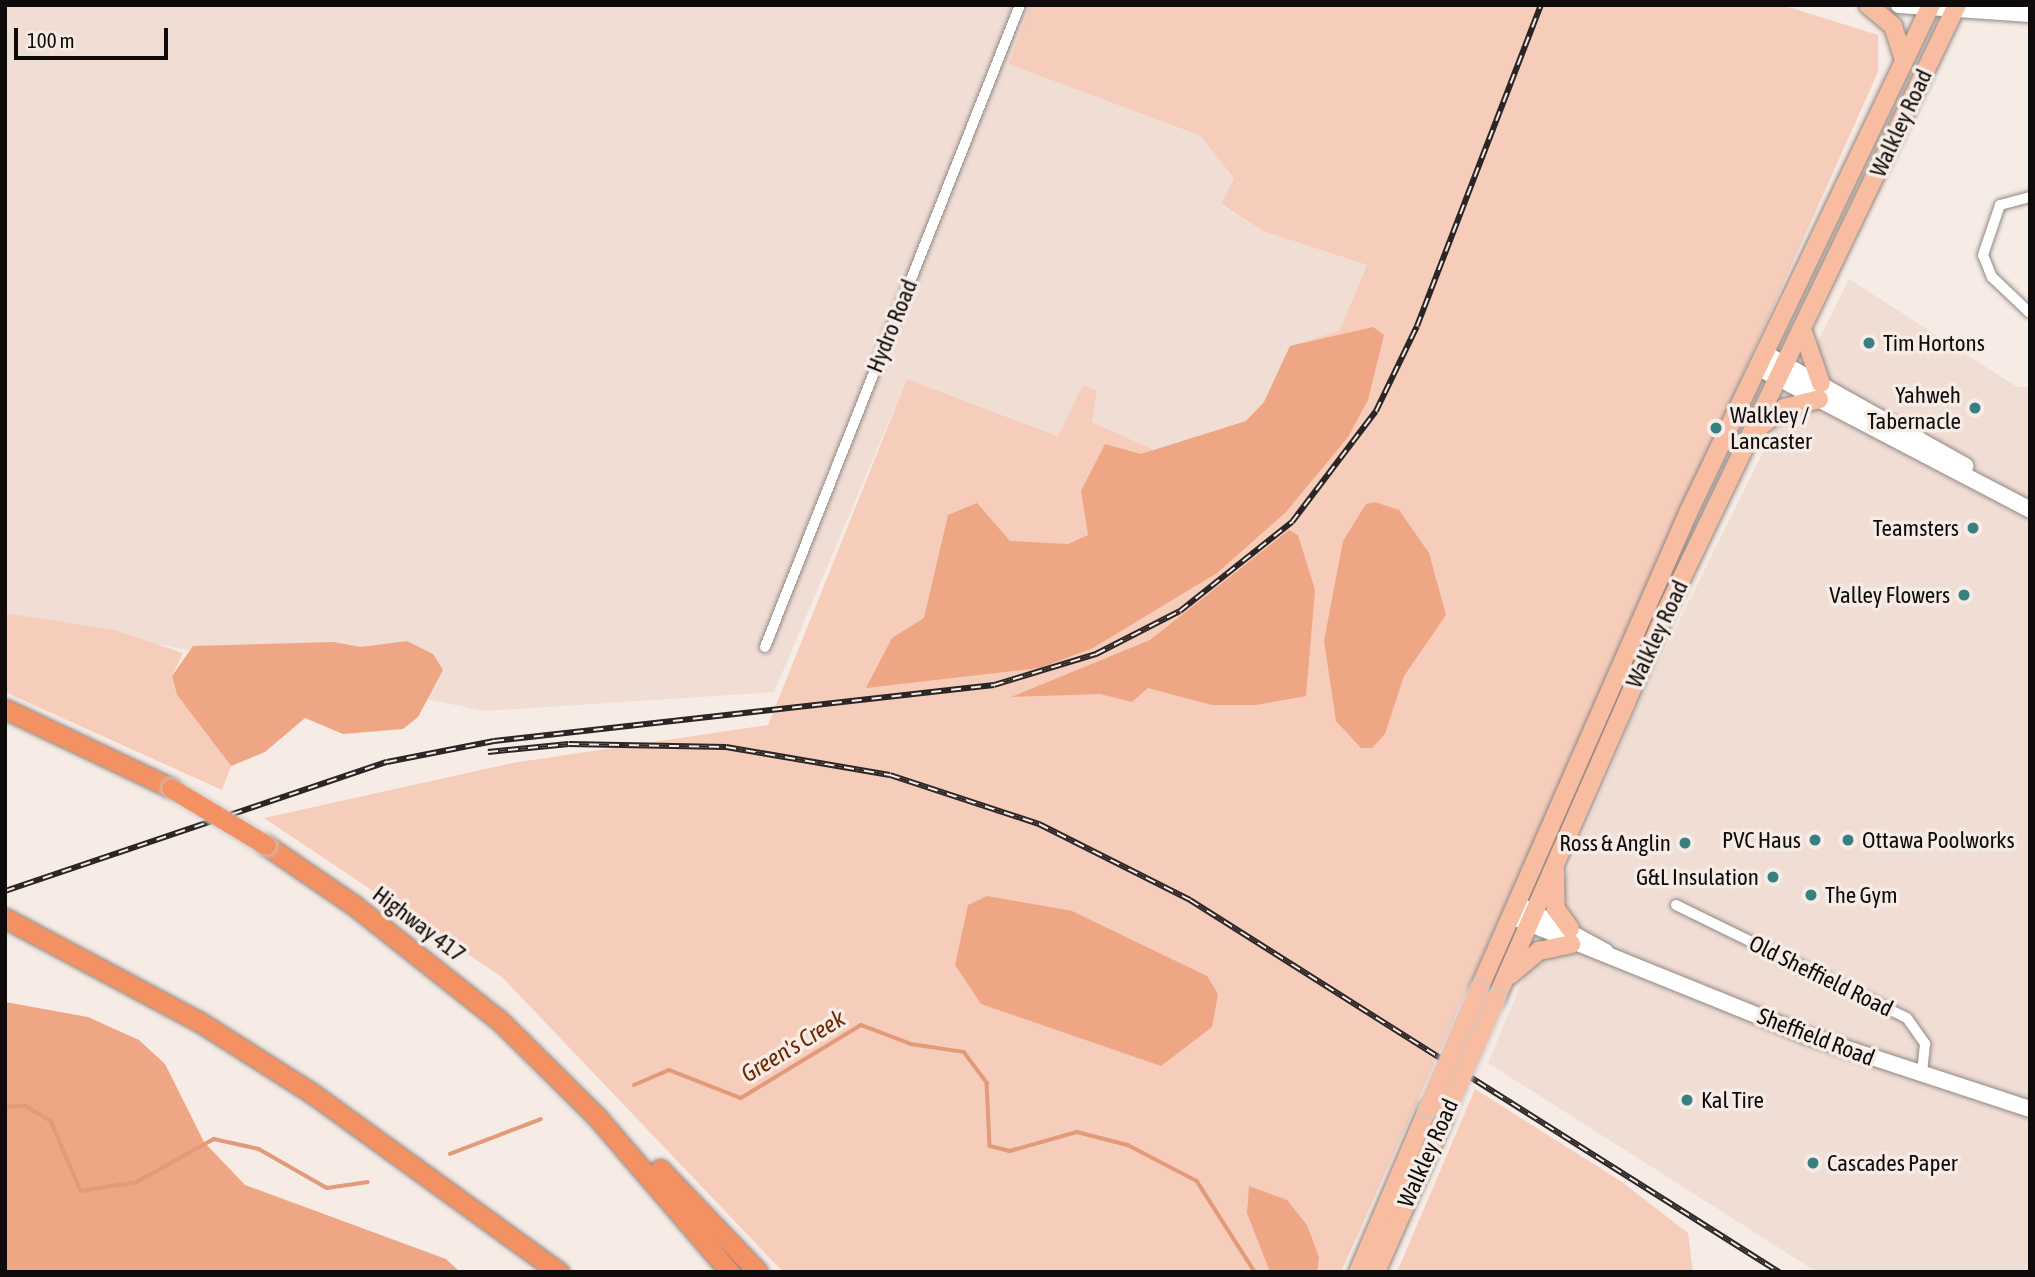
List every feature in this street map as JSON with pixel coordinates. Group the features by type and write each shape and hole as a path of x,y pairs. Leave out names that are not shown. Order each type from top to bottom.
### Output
{"highway":[{"name":"Highway 417","path":"5,709 171,788 266,845 499,1020 604,1124 730,1272"},
{"path":"13,921 200,1023 488,1216 559,1272"},
{"path":"499,1020 585,1093 758,1272"},
{"path":"488,1216 547,1272"}],"main road":[{"path":"1868,5 1893,26 1904,59"},
{"name":"Walkley Road","path":"1358,1272 1617,672 1761,360 1930,7"},
{"name":"Walkley Road","path":"1376,1272 1635,679 1803,332 1955,8"},
{"path":"1756,429 1784,408 1820,391 1803,332"},
{"path":"1499,991 1532,956 1571,936 1556,909 1555,862"}],"street":[{"name":"Hydro Road","path":"765,647 1020,5"},
{"path":"1899,5 2030,14"},
{"path":"2030,197 2000,205 1983,256 1992,277 2030,313"},
{"path":"1761,360 2030,508"},
{"name":"Old Sheffield Road","path":"1676,905 1907,1018 1925,1044 1922,1075"},
{"name":"Sheffield Road","path":"1514,910 1606,952 1808,1036 2030,1109"}],"shaded area":[{"path":"5,5 1030,5 1010,64 1201,136 1234,180 1221,205 1263,231 1367,265 1339,331 1290,346 1264,402 1246,421 1155,451 1092,422 1097,392 1083,385 1059,436 907,379 774,692 485,711 5,613"},
{"path":"1030,5 1782,5 1878,35 1878,72 1341,1272 783,1272 502,977 264,818 512,763 768,725 907,379 1058,436 1083,385 1097,391 1092,422 1156,451 1246,421 1264,402 1290,346 1339,331 1367,265 1263,231 1221,204 1234,179 1201,136 1009,64"},
{"path":"1849,279 2017,387 2030,387 2030,1272 1817,1272 1488,1063 1635,710"},
{"path":"1373,327 1384,335 1368,400 1348,437 1286,512 1217,573 1093,648 1040,668 866,688 892,638 924,618 948,515 977,503 1010,541 1068,544 1088,535 1081,491 1105,444 1141,454 1246,421 1264,402 1290,346"},
{"path":"1375,502 1399,510 1429,553 1446,615 1404,676 1385,734 1372,748 1361,748 1336,721 1324,641 1343,541 1366,504"},
{"path":"1289,530 1298,535 1315,590 1306,696 1256,705 1212,705 1148,688 1132,702 1100,694 1011,697 1150,640"},
{"path":"5,613 114,630 183,653 172,676 177,695 231,766 222,790 5,692"},
{"path":"407,641 433,654 443,670 418,717 403,729 343,734 305,718 265,752 231,766 177,695 172,676 193,646 333,642 361,647"},
{"path":"987,896 1072,911 1207,976 1218,994 1212,1027 1161,1066 981,1004 955,965 968,905"},
{"path":"5,1002 88,1017 139,1040 165,1064 204,1142 245,1185 446,1259 460,1272 5,1272"},
{"path":"1475,1089 1622,1182 1688,1233 1693,1272 1397,1272"},
{"path":"1249,1186 1287,1200 1307,1225 1319,1257 1317,1272 1270,1272 1247,1213"}],"waterway":[{"name":"Green's Creek","path":"634,1085 669,1070 741,1098 861,1025 911,1044 964,1052 987,1083 990,1146 1010,1151 1077,1132 1128,1145 1197,1181 1255,1272"},
{"name":"Green's Creek","path":"5,1107 26,1106 51,1121 81,1191 137,1182 214,1139 259,1149 327,1188 368,1182"},
{"name":"Green's Creek","path":"450,1154 541,1119"}],"railway":[{"path":"5,891 387,762 494,741 994,685 1096,654 1180,611 1292,522 1376,411 1417,326 1541,5"},
{"path":"488,752 569,744 726,747 890,775 1039,824 1190,900 1779,1272"}],"place":[{"name":"Tim Hortons","path":"1869,343"},
{"name":"Yahweh Tabernacle","path":"1975,408"},
{"name":"Walkley / Lancaster","path":"1716,428"},
{"name":"Teamsters","path":"1973,528"},
{"name":"Valley Flowers","path":"1964,595"},
{"name":"PVC Haus","path":"1815,840"},
{"name":"Ottawa Poolworks","path":"1848,840"},
{"name":"Ross & Anglin","path":"1685,843"},
{"name":"G&L Insulation","path":"1773,877"},
{"name":"The Gym","path":"1811,895"},
{"name":"Kal Tire","path":"1687,1100"},
{"name":"Cascades Paper","path":"1813,1163"}]}
